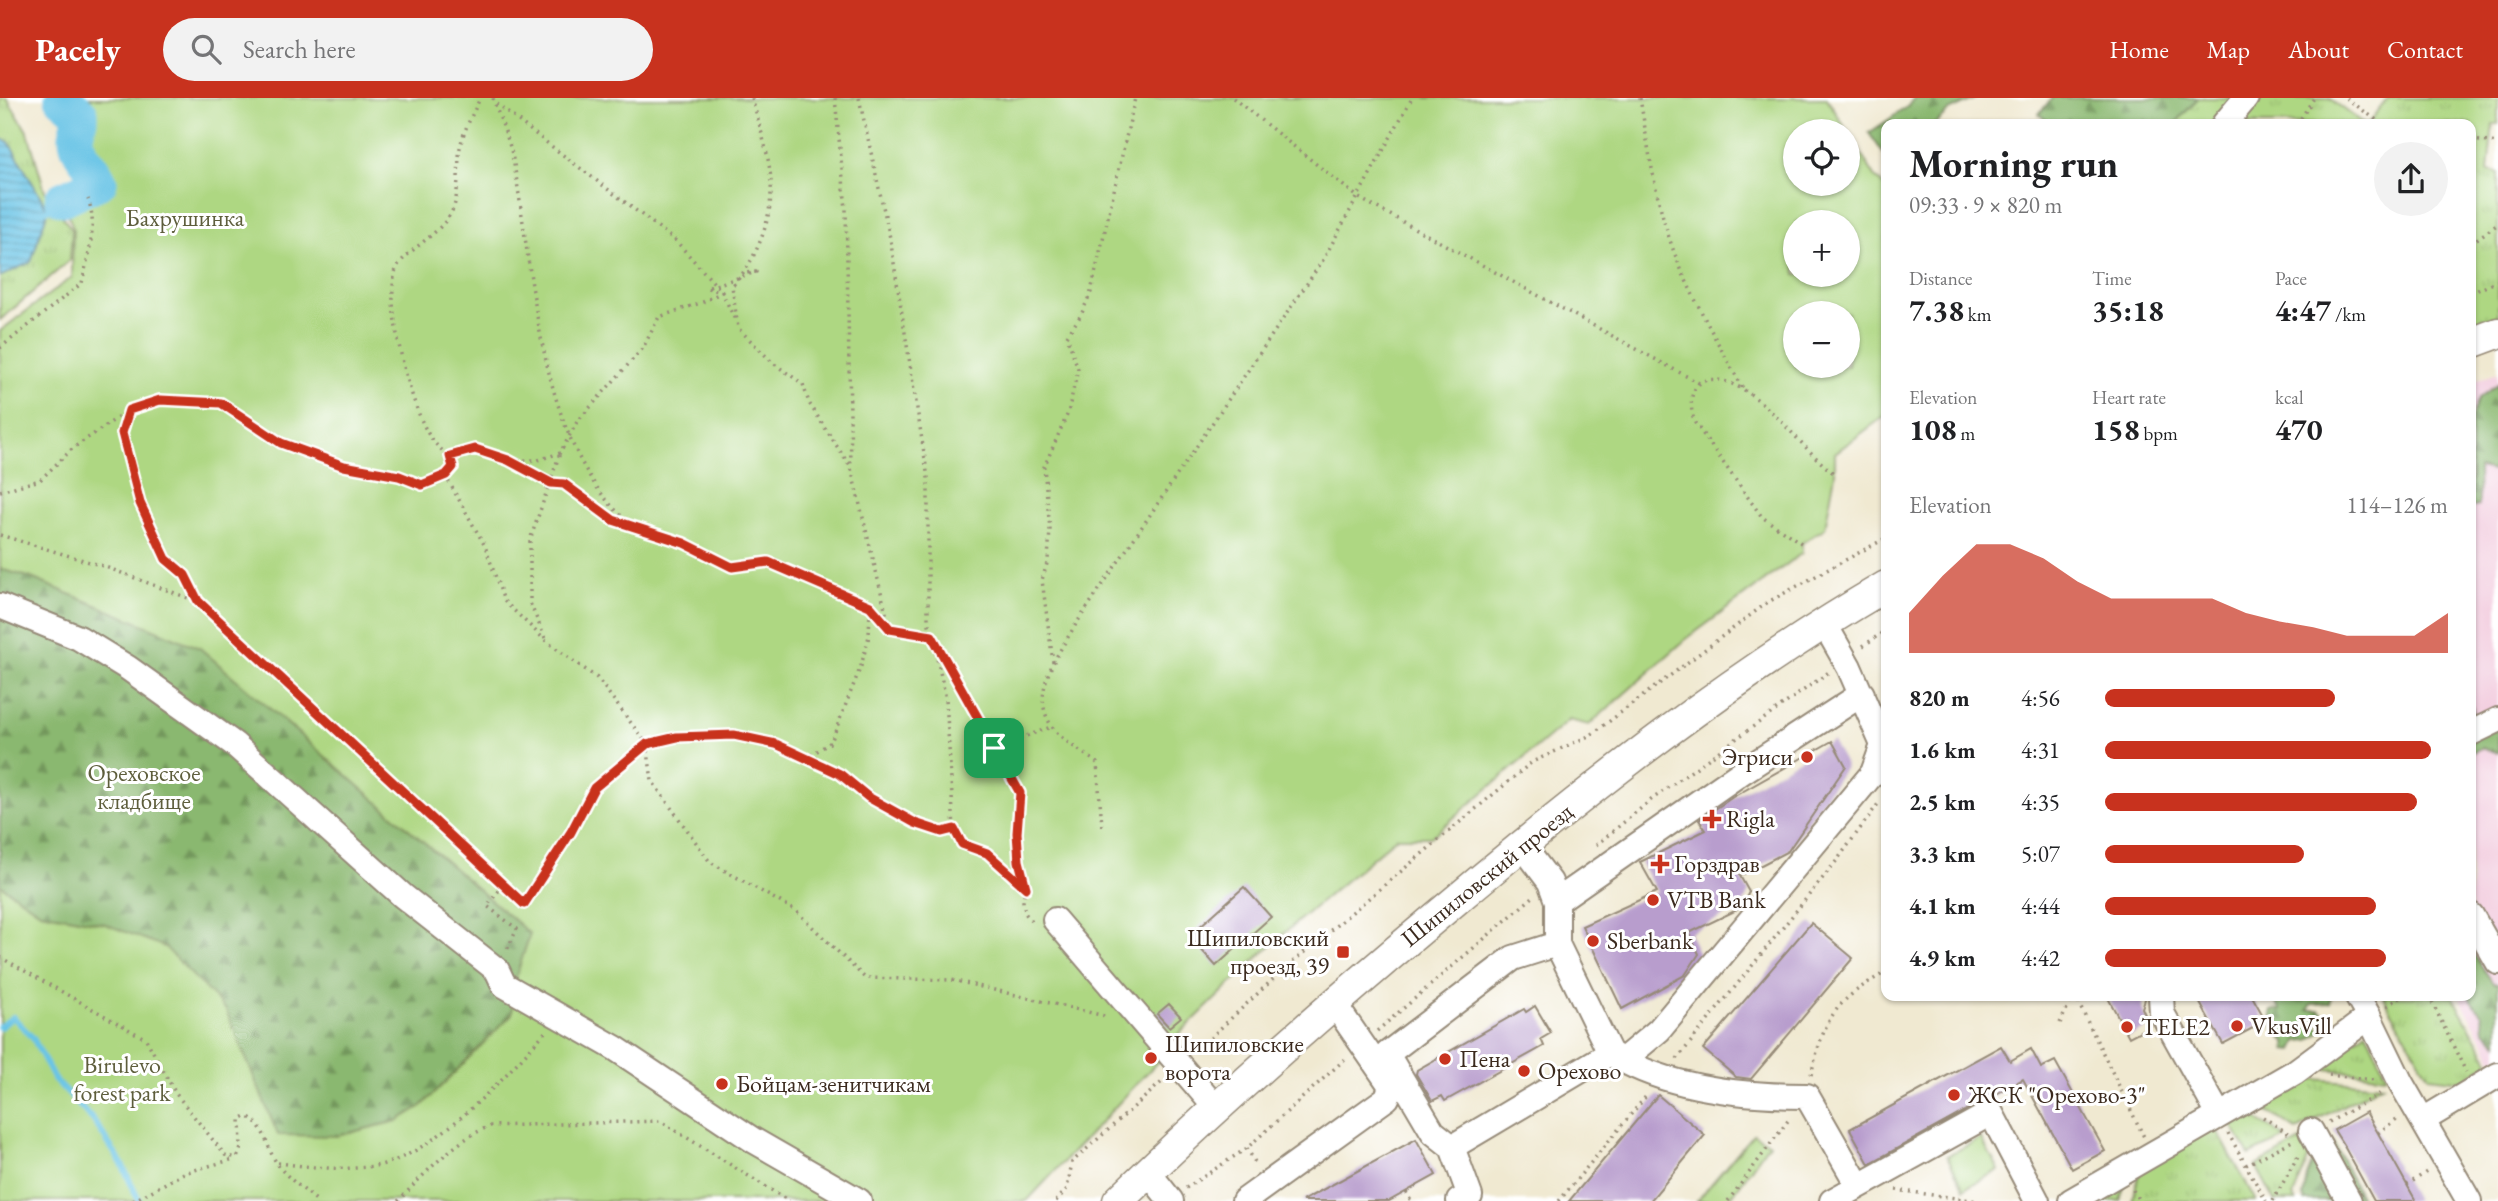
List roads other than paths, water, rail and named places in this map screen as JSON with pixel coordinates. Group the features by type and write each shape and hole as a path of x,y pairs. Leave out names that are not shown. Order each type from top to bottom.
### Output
{"main road":[{"path":"2476,341 2498,333"},
{"name":"Шипиловский проезд","path":"1118,1201 1333,1002 1522,845 1626,762 1824,623 1881,589"}],"lane":[{"path":"2228,119 2246,98"},
{"path":"0,606 79,638 128,668 233,744 403,896 497,970 504,985 615,1048 753,1140 859,1201"},
{"path":"1824,623 1845,659 1881,740"},
{"path":"1553,892 1862,694"},
{"path":"2476,731 2498,720"},
{"path":"1452,1147 1660,1030 1873,773 1881,751"},
{"path":"1522,845 1553,892 1557,944 1616,1057 1663,1076 1705,1086 1772,1096 1819,1096 1858,1185"},
{"path":"2476,924 2498,962"},
{"path":"1048,926 1168,1048 1216,1108"},
{"path":"1459,1201 1470,1196 1452,1147 1433,1132 1387,1054 1513,958 1557,944"},
{"path":"2161,1001 2162,1013 2214,1113"},
{"path":"1244,1201 1387,1098 1391,1086 1364,1042 1333,1002"},
{"path":"2071,1201 2153,1154 2214,1113 2242,1102 2295,1072 2363,1006 2423,1121 2469,1201"},
{"path":"2423,1121 2498,1075"},
{"path":"1832,1201 1991,1113 2037,1201"},
{"path":"2304,1135 2349,1201"},
{"path":"1148,1172 1170,1200"}],"water":[{"path":"0,139 9,142 48,210 31,262 0,277"}],"waterway":[{"path":"62,98 81,114 76,142 100,182 62,199"},
{"path":"39,211 48,210 62,199"},
{"path":"0,1027 13,1017 33,1038 54,1079 94,1121 122,1164 139,1201"}],"place":[{"name":"Эгриси","path":"1807,757"},
{"name":"Rigla","path":"1712,819"},
{"name":"Горздрав","path":"1660,864"},
{"name":"VTB Bank","path":"1653,900"},
{"name":"Sberbank","path":"1593,941"},
{"name":"Шипиловский проезд, 39","path":"1343,952"},
{"name":"VkusVill","path":"2237,1026"},
{"name":"TELE2","path":"2127,1027"},
{"name":"Шипиловские ворота","path":"1151,1058"},
{"name":"Пена","path":"1445,1059"},
{"name":"Орехово","path":"1524,1071"},
{"name":"Бойцам-зенитчикам","path":"722,1084"},
{"name":"ЖСК \"Орехово-3\"","path":"1954,1095"}],"park label":[{"name":"Бахрушинка","path":"185,218"},
{"name":"Ореховское кладбище","path":"144,787"},
{"name":"Birulevo forest park","path":"122,1079"}]}
